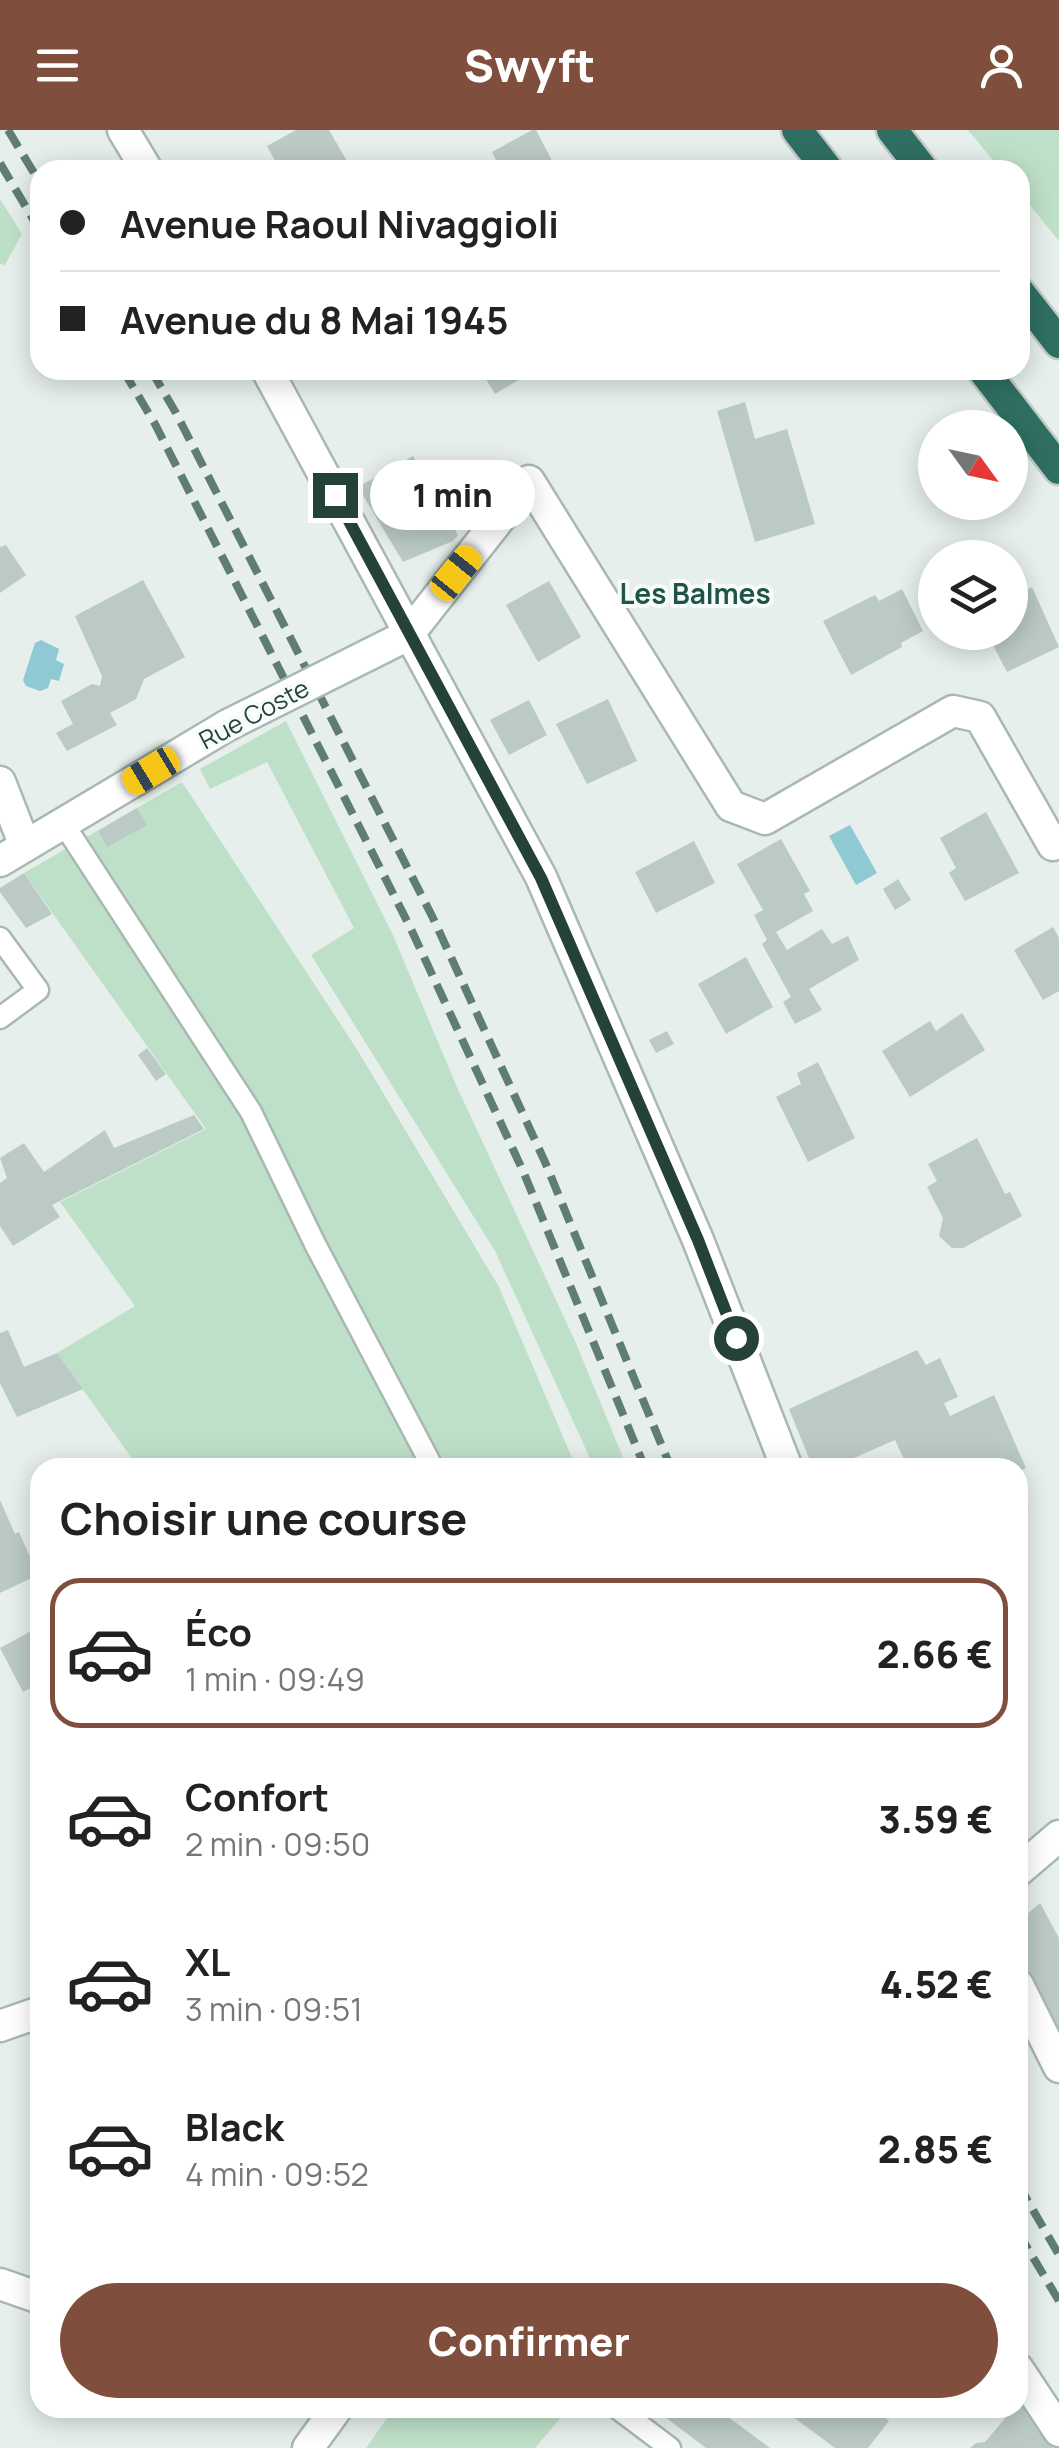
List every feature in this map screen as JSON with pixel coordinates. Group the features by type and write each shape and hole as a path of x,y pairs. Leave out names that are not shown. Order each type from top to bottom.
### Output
{"highway":[{"path":"797,130 820,160"},
{"path":"892,130 915,160"},
{"path":"1030,306 1059,343"},
{"path":"991,380 1059,469"}],"street":[{"path":"124,130 141,160"},
{"path":"273,380 507,812 571,942 698,1240 782,1458"},
{"path":"408,634 529,481 731,806 765,819 953,710 980,717 1053,844"},
{"name":"Rue Coste","path":"12,853 228,725 408,634"},
{"path":"0,782 12,853"},
{"path":"1028,1862 1059,1836"},
{"path":"1028,2005 1059,2067"},
{"path":"0,2026 30,2016"},
{"path":"0,2284 30,2294"},
{"path":"1028,2385 1059,2431"},
{"path":"308,2448 330,2418"}],"lane":[{"path":"63,824 251,1112 315,1244 428,1458"},
{"path":"0,938 38,990 0,1018"},
{"path":"631,2418 670,2448"}],"green space":[{"path":"968,130 1059,130 1059,241 1030,205 1030,160 993,160"},
{"path":"0,199 22,234 5,265 0,264"},
{"path":"286,721 392,933 623,1458 590,1458 495,1251 311,955 354,928 267,762 210,789 200,769"},
{"path":"182,782 358,1051 499,1287 572,1458 132,1458 57,1353 135,1306 60,1202 206,1129 24,873"},
{"path":"387,2418 560,2418 535,2448 366,2448"}],"water":[{"path":"41,640 59,649 56,660 64,664 59,681 51,679 48,688 40,691 26,686 23,680 35,643"},
{"path":"850,825 877,873 856,885 829,836"}],"building":[{"path":"296,130 329,130 346,160 275,160 267,146"},
{"path":"536,130 552,160 496,160 492,152"},
{"path":"486,380 518,380 495,394"},
{"path":"745,402 755,439 787,429 815,524 755,542 717,411"},
{"path":"413,456 458,535 453,541 403,562 358,487"},
{"path":"6,545 26,575 0,593 0,547"},
{"path":"143,580 185,657 144,679 136,699 110,713 117,725 67,751 56,733 73,724 61,701 92,684 100,686 102,676 75,616"},
{"path":"549,581 581,637 538,662 506,605"},
{"path":"1032,587 1059,647 1007,672 995,650 1028,650 1028,589"},
{"path":"902,589 918,621 918,634 851,675 823,621 875,595 879,601"},
{"path":"608,699 637,761 587,784 556,724"},
{"path":"529,700 547,735 509,755 490,720"},
{"path":"137,808 147,825 107,847 98,831"},
{"path":"986,812 1019,873 965,901 949,873 956,868 940,838"},
{"path":"781,839 810,891 804,894 813,911 776,932 787,950 822,929 832,944 848,936 859,960 809,989 822,1010 795,1024 783,1002 791,997 762,944 767,940 754,915 763,910 737,864"},
{"path":"694,841 715,883 656,913 635,872"},
{"path":"24,873 52,914 26,928 0,892 0,888"},
{"path":"898,879 911,900 895,910 883,889"},
{"path":"1053,927 1059,938 1059,991 1043,1000 1014,950"},
{"path":"746,957 773,1007 726,1034 698,984"},
{"path":"962,1013 985,1050 910,1097 882,1051 930,1021 936,1031"},
{"path":"667,1031 674,1044 656,1053 649,1040"},
{"path":"147,1048 166,1074 156,1081 138,1055"},
{"path":"818,1062 855,1138 808,1162 776,1097 801,1084 797,1073"},
{"path":"194,1115 204,1129 52,1205 60,1217 13,1246 0,1226 0,1183 7,1178 0,1158 24,1143 44,1172 105,1130 114,1148"},
{"path":"977,1138 1005,1194 1010,1192 1022,1216 963,1248 952,1248 939,1236 943,1218 927,1187 937,1181 928,1164"},
{"path":"8,1330 24,1367 57,1353 83,1389 17,1417 0,1383 0,1333"},
{"path":"917,1350 926,1365 940,1358 958,1397 944,1403 950,1416 994,1395 1022,1458 903,1458 895,1440 854,1458 809,1458 789,1409"},
{"path":"0,1500 30,1557 30,1579 0,1593"},
{"path":"30,1632 30,1688 23,1692 0,1648"},
{"path":"1040,1903 1059,1938 1059,2033 1028,1972 1028,1913"},
{"path":"1028,2414 1053,2448 970,2448 985,2442 1005,2418 1028,2418"},
{"path":"666,2418 730,2418 770,2448 706,2448"},
{"path":"794,2418 889,2421 868,2448 835,2448"}],"railway":[{"path":"8,130 30,166"},
{"path":"0,163 30,214"},
{"path":"129,380 155,424 411,929 523,1171 641,1458"},
{"path":"157,380 433,918 545,1162 667,1458"},
{"path":"1028,2201 1059,2255"},
{"path":"1028,2249 1059,2301"}],"district":[{"name":"Les Balmes","path":"695,594"}],"route":[{"path":"335,495 541,878 698,1240 736,1338"}]}
